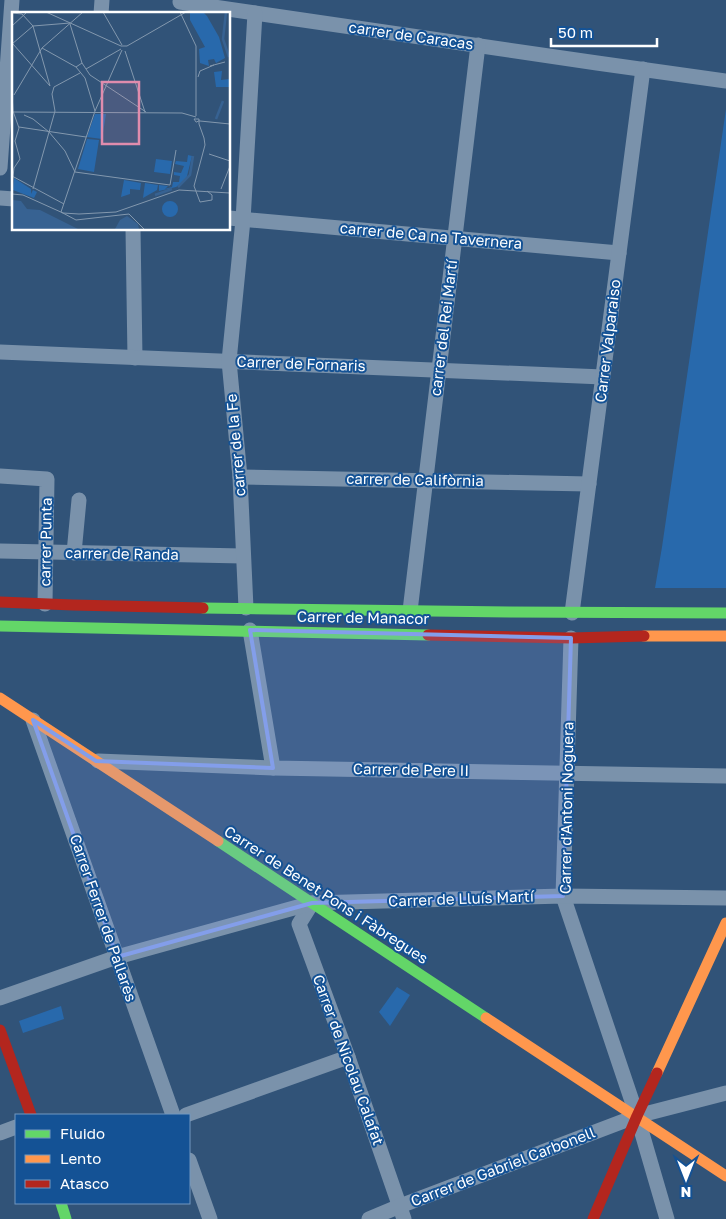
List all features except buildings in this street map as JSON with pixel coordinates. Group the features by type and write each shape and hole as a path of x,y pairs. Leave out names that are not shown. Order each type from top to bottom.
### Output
{"main road":[{"name":"Carrer de Manacor","path":"0,602 410,611 726,613"},
{"path":"476,636 502,623 542,622 572,613"},
{"name":"Carrer de Manacor","path":"0,626 571,638 662,635 726,636"},
{"name":"Carrer de Benet Pons i Fàbregues","path":"0,698 726,1176"},
{"path":"593,1219 637,1116 726,923"},
{"path":"0,1030 31,1114"},
{"path":"61,1204 66,1219"}],"street":[{"path":"0,168 12,0"},
{"name":"carrer de Caracas","path":"180,2 247,8 643,69"},
{"name":"carrer de la Fe","path":"246,608 240,477 229,361 247,8"},
{"name":"carrer del Rei Martí","path":"410,611 478,45"},
{"path":"643,69 726,81"},
{"name":"Carrer Valparaiso","path":"572,613 643,69"},
{"name":"carrer de Ca na Tavernera","path":"236,219 619,253"},
{"path":"133,230 136,358"},
{"name":"Carrer de Fornaris","path":"0,352 603,377"},
{"name":"carrer Punta","path":"0,476 47,479 45,604"},
{"name":"carrer de Califòrnia","path":"240,477 589,484"},
{"path":"74,553 79,500"},
{"name":"carrer de Randa","path":"0,551 244,556"},
{"path":"250,630 273,768"},
{"name":"Carrer d'Antoni Noguera","path":"571,638 563,896 637,1116 667,1219"},
{"name":"Carrer Ferrer de Pallarès","path":"33,720 173,1114"},
{"name":"Carrer de Pere II","path":"96,761 273,768 726,776"},
{"name":"Carrer de Lluís Martí","path":"0,998 117,957 312,903 563,896 726,898"},
{"name":"Carrer de Nicolau Calafat","path":"312,903 299,924 348,1057 402,1213"},
{"path":"189,1114 348,1057"},
{"name":"Carrer de Gabriel Carbonell","path":"369,1219 402,1213 637,1116 726,1093"},
{"path":"0,1133 15,1127"},
{"path":"190,1163 210,1219"}],"highlighted area":[{"path":"250,630 571,638 563,896 312,903 117,957 33,720 96,761 273,768"}],"shaded area":[{"path":"726,109 726,588 655,588 662,547"},
{"path":"397,987 410,995 390,1026 379,1012"},
{"path":"61,1006 64,1019 23,1033 19,1021"}],"traffic: fast":[{"path":"203,608 726,613"},
{"path":"0,626 428,635"},
{"path":"218,841 486,1018"},
{"path":"61,1204 66,1219"}],"traffic: slow":[{"path":"644,636 726,636"},
{"path":"0,698 218,841"},
{"path":"657,1073 726,923"},
{"path":"486,1018 726,1176"}],"traffic: jam":[{"path":"0,602 203,608"},
{"path":"428,635 571,638 644,636"},
{"path":"0,1030 31,1114"},
{"path":"593,1219 657,1073"}]}
